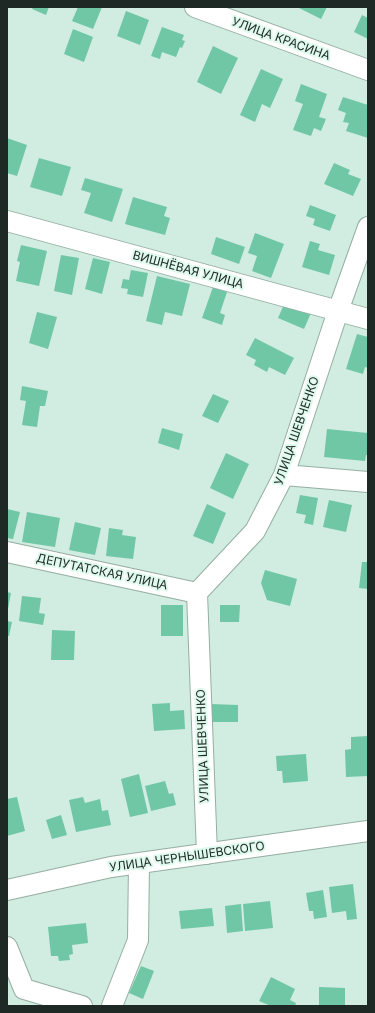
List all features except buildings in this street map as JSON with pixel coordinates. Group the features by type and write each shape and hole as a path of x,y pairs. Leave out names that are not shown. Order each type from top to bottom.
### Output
{"street":[{"name":"УЛИЦА КРАСИНА","path":"195,7 368,70"},
{"name":"ВИШНЁВАЯ УЛИЦА","path":"7,221 368,319"},
{"name":"УЛИЦА ШЕВЧЕНКО","path":"207,854 197,593 255,532 284,475 338,311 368,227"},
{"path":"284,475 368,482"},
{"name":"ДЕПУТАТСКАЯ УЛИЦА","path":"7,552 197,593"},
{"name":"УЛИЦА ЧЕРНЫШЕВСКОГО","path":"7,890 111,867 368,831"},
{"path":"112,1006 138,940 138,863"},
{"path":"7,947 24,989 82,1006"}]}
